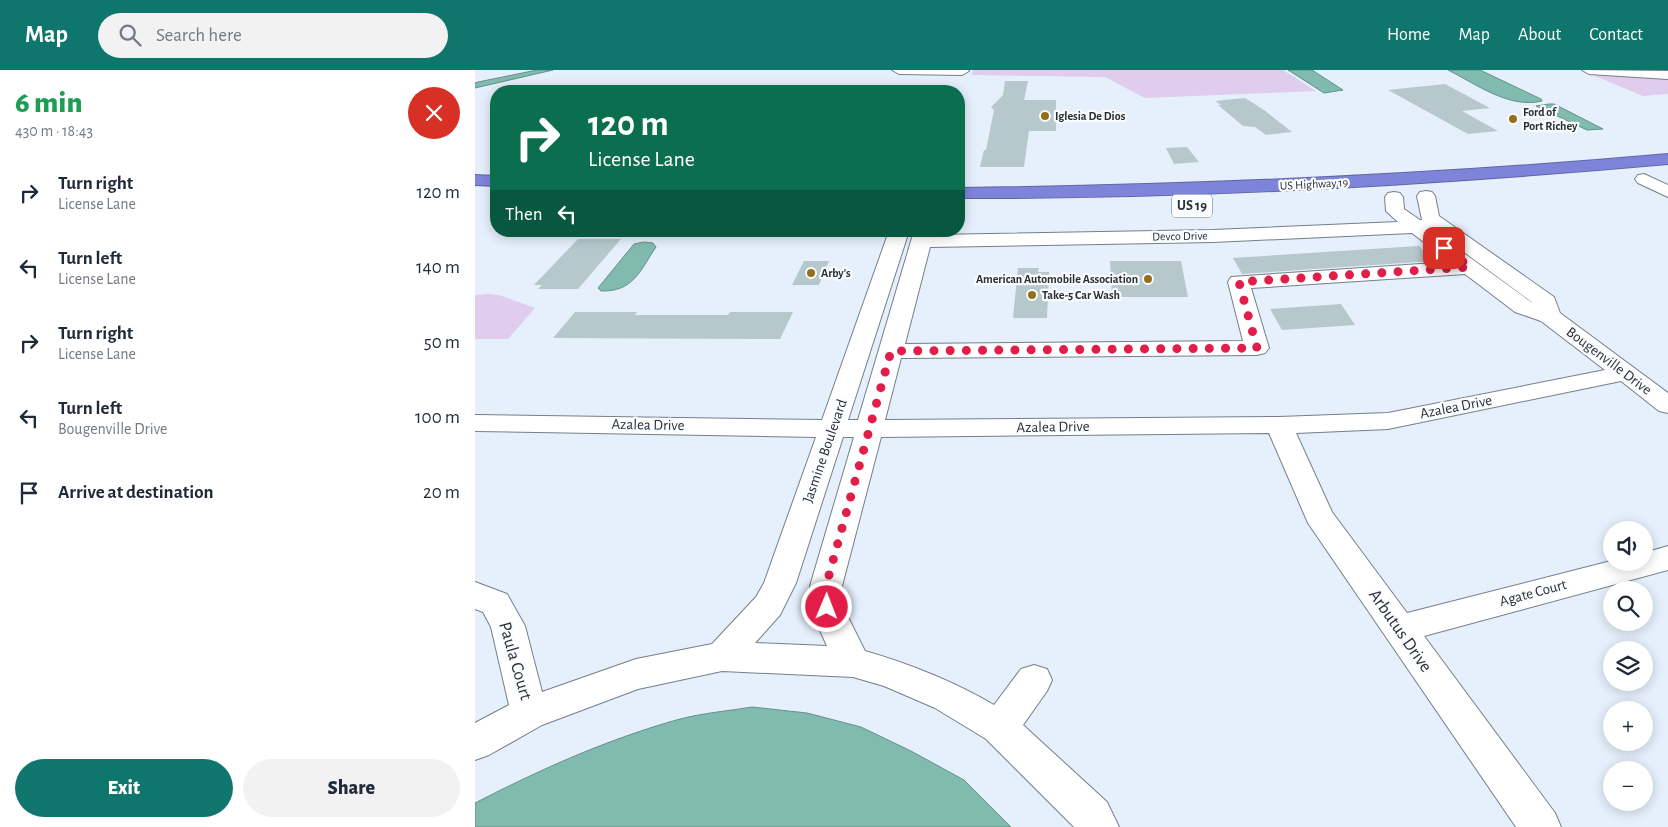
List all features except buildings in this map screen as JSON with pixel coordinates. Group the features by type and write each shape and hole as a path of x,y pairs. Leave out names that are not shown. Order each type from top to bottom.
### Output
{"highway":[{"name":"US Highway 19","path":"965,193 1224,188 1392,181 1551,170 1668,159"},
{"path":"1607,182 1619,174 1668,168"},
{"path":"1394,197 1402,190 1409,188 1530,179 1551,170"},
{"path":"1625,181 1668,177"},
{"path":"475,180 490,181"},
{"name":"US Highway 19","path":"1296,202 1434,195"},
{"path":"475,197 490,198"},
{"name":"US 19","path":"1039,210 1239,204"}],"street":[{"path":"899,70 963,70 958,85"},
{"path":"1589,70 1668,75"},
{"path":"1644,179 1668,192"},
{"name":"Bougenville Drive","path":"1434,195 1430,218 1546,302 1549,316"},
{"name":"Bougenville Drive","path":"1394,197 1395,211 1415,227 1523,307 1549,316 1668,405"},
{"name":"Devco Drive","path":"965,234 1213,236 1415,227 1438,224"},
{"name":"Jasmine Boulevard","path":"722,656 768,606 780,583 875,302 913,237"},
{"path":"853,662 835,629 827,607 826,586 905,303 915,237"},
{"path":"891,351 1257,348 1239,282 1470,267"},
{"path":"875,302 905,303"},
{"name":"Azalea Drive","path":"475,423 869,429 1279,425 1388,420 1625,373"},
{"name":"Arbutus Drive","path":"1279,425 1319,516 1540,827"},
{"name":"Agate Court","path":"1399,628 1668,558"},
{"name":"Paula Court","path":"475,594 495,604 508,626 529,713"},
{"path":"475,743 529,713 636,674 722,656 853,662 893,674 948,697 999,727 1092,816 1098,827"},
{"path":"999,727 1034,680"}],"shaded area":[{"path":"537,70 553,70 475,88 475,83 478,82"},
{"path":"973,70 1283,70 1316,91 1145,98 1105,77 972,75"},
{"path":"1288,70 1312,70 1343,90 1324,93"},
{"path":"1448,70 1480,70 1542,101 1530,103 1517,102 1493,94"},
{"path":"1595,73 1668,78 1668,94 1643,96 1595,76"},
{"path":"1554,104 1603,129 1587,130 1536,106"},
{"path":"653,243 656,247 635,278 621,288 601,291 598,288 634,244"},
{"path":"475,295 499,295 535,308 508,339 475,339"},
{"path":"752,707 807,713 861,727 911,751 964,780 1011,827 475,827 475,803 575,756 601,745 680,719"}],"place":[{"name":"Iglesia De Dios","path":"1045,116"},
{"name":"Ford of Port Richey","path":"1513,119"},
{"name":"Arby's","path":"811,273"},
{"name":"American Automobile Association","path":"1148,279"},
{"name":"Take-5 Car Wash","path":"1032,295"}],"route":[{"path":"827,607 826,586 891,351 1257,348 1239,282 1470,267 1444,248"}]}
